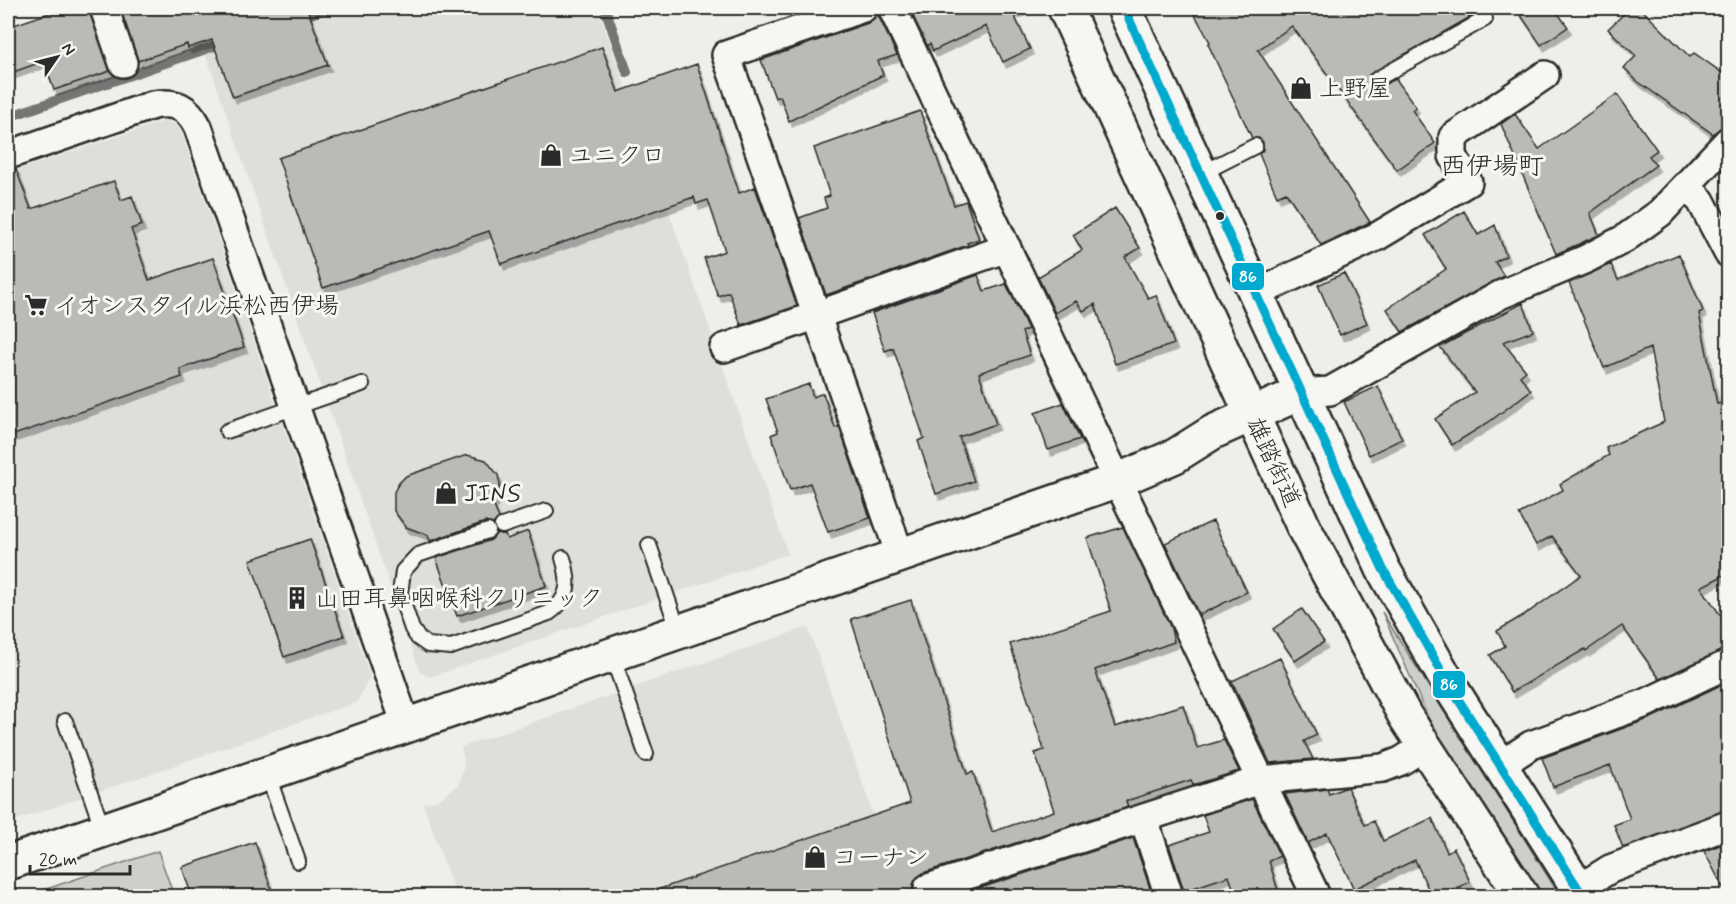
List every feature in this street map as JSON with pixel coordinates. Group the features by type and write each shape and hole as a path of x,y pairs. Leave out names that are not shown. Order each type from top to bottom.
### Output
{"main road":[{"name":"雄踏街道","path":"1065,8 1337,593 1382,675 1425,746 1522,897"},
{"path":"1124,8 1383,569 1445,678 1581,893"},
{"path":"8,863 1119,480 1175,456 1213,432 1300,393"}],"street":[{"path":"104,8 123,63"},
{"path":"863,8 726,55 900,555"},
{"path":"892,8 1316,897"},
{"path":"1255,294 1378,236 1468,182 1453,156 1453,137 1545,75"},
{"path":"8,154 167,102 181,105 192,115 406,725"},
{"path":"1300,393 1330,391 1500,295 1586,259 1624,239 1660,213 1728,141"},
{"path":"1687,187 1701,201 1728,253"},
{"path":"724,348 1007,248"},
{"path":"1499,766 1531,745 1646,703 1728,664"},
{"path":"931,897 928,888 1144,820 1261,780 1383,768 1401,761 1425,746"},
{"path":"1144,820 1169,897"},
{"path":"1581,893 1610,869 1728,825"}],"lane":[{"path":"1377,79 1485,19"},
{"path":"1200,174 1255,146"},
{"path":"227,431 362,384"},
{"path":"502,526 546,511"},
{"path":"488,531 418,555 403,571 400,594 412,629 428,645 451,648 549,613 559,607 569,586 562,558"},
{"path":"649,545 679,632"},
{"path":"612,655 646,754"},
{"path":"65,721 103,830"},
{"path":"267,773 298,861"}],"shaded area":[{"path":"345,8 598,8 788,554 430,677 420,672 206,55"},
{"path":"167,120 178,126 182,134 370,676 357,702 8,823 8,173"},
{"path":"1382,612 1560,896 1541,896 1430,722"},
{"path":"808,627 902,896 456,896 423,803 437,801 458,785 463,772 464,759 461,747"},
{"path":"158,851 174,896 26,896"}],"building":[{"path":"64,8 89,8 110,71 54,90 44,61 8,74 8,27"},
{"path":"120,8 307,8 328,65 233,97 212,40 188,48 187,44 138,61"},
{"path":"909,8 1025,8 1013,13 1030,49 1003,62 986,26 933,51 930,44 927,45"},
{"name":"上野屋","path":"1191,8 1486,8 1369,75 1369,83 1376,88 1396,79 1416,107 1412,110 1435,143 1397,170 1292,26 1258,50 1370,222 1321,245 1286,192 1277,196 1259,154 1263,150 1263,142 1259,138 1252,138 1208,44 1210,42"},
{"path":"1516,8 1554,8 1568,27 1541,45"},
{"path":"1630,8 1640,8 1690,57 1694,53 1728,77 1728,126 1723,126 1713,134 1637,81 1624,68 1636,56 1608,29"},
{"path":"877,13 897,55 878,61 883,75 789,121 780,96 775,98 761,60 868,23"},
{"path":"602,47 618,92 697,64 739,193 755,187 797,306 741,325 729,292 718,296 704,258 725,251 708,200 696,204 694,197 501,264 489,231 323,288 278,158"},
{"path":"1617,94 1657,150 1649,156 1656,165 1590,213 1599,235 1556,254 1501,124 1515,114 1539,149"},
{"path":"920,111 954,205 966,201 979,239 967,243 968,245 826,295 799,218 827,208 824,198 830,196 814,148"},
{"path":"16,169 31,209 114,181 121,200 132,196 142,225 131,229 149,280 213,258 244,347 180,369 182,377 8,437 8,170"},
{"path":"1115,208 1140,248 1125,257 1148,298 1156,295 1174,344 1115,364 1095,304 1083,311 1076,301 1055,313 1038,277 1082,250 1073,235"},
{"path":"1464,211 1478,235 1495,225 1506,256 1495,262 1504,276 1402,332 1387,309 1446,269 1425,235"},
{"path":"1679,254 1703,311 1699,313 1717,404 1722,403 1728,439 1728,573 1701,587 1728,626 1728,648 1660,679 1622,626 1586,651 1585,649 1512,692 1490,655 1505,646 1497,631 1581,575 1552,536 1536,545 1519,514 1563,490 1560,484 1609,455 1606,448 1664,422 1650,348 1604,368 1569,283 1611,264 1618,280"},
{"path":"1344,273 1367,323 1340,335 1318,285"},
{"path":"978,275 984,291 1006,284 1028,329 1022,332 1030,355 979,373 996,424 959,437 974,481 936,494 918,441 924,438 893,348 885,351 872,313"},
{"path":"1523,303 1533,331 1503,342 1526,371 1520,376 1531,390 1489,422 1452,445 1435,419 1475,392 1440,347"},
{"path":"809,384 813,397 823,393 835,428 839,426 870,518 828,532 810,483 790,490 771,435 778,432 766,399"},
{"path":"1378,386 1402,439 1369,455 1344,402"},
{"path":"1063,403 1080,439 1048,450 1035,413"},
{"name":"JINS","path":"467,455 486,460 498,475 500,485 493,504 499,518 493,524 485,522 430,541 428,535 406,527 394,511 394,492 399,483 406,476"},
{"path":"1213,521 1247,592 1199,615 1165,543"},
{"path":"1123,527 1171,628 1174,642 1095,670 1115,727 1183,705 1197,748 1224,740 1239,771 1193,785 1191,780 1126,801 1128,807 923,873 913,885 914,897 652,897 651,892 910,803 851,619 911,600 967,774 973,772 992,832 1054,811 1035,753 1044,750 1010,644 1111,611 1087,538"},
{"path":"528,531 546,586 457,616 436,558 491,540 497,533 505,534 507,539"},
{"name":"山田耳鼻咽喉科クリニック","path":"310,539 344,636 284,657 250,560"},
{"path":"1302,609 1324,642 1295,661 1273,629"},
{"path":"1280,658 1317,735 1304,741 1313,759 1270,763 1232,681"},
{"path":"1725,683 1728,692 1728,810 1623,848 1614,825 1630,819 1610,765 1553,787 1542,758 1651,718"},
{"path":"1347,787 1365,825 1374,821 1383,841 1432,818 1447,852 1454,848 1470,882 1438,897 1432,897 1415,860 1354,889 1327,833 1308,843 1285,794 1327,789 1329,794"},
{"path":"1252,799 1280,856 1269,861 1280,897 1236,897 1229,876 1184,891 1169,845 1209,832 1203,815"},
{"path":"1133,838 1153,897 953,897"},
{"path":"255,842 274,897 192,897 182,867"},
{"path":"1728,842 1728,897 1704,851"}],"waterway":[{"path":"298,18 329,8"},
{"path":"605,8 627,72"},
{"path":"8,117 226,42"}],"transit line":[{"name":"86","path":"1124,8 1383,569 1451,688 1583,896"}],"place":[{"name":"上野屋","path":"1301,88"},
{"name":"ユニクロ","path":"551,155"},
{"name":"イオンスタイル浜松西伊場","path":"36,305"},
{"name":"JINS","path":"446,493"},
{"name":"山田耳鼻咽喉科クリニック","path":"297,598"},
{"name":"コーナン","path":"815,857"}],"district":[{"name":"西伊場町","path":"1492,165"}]}
